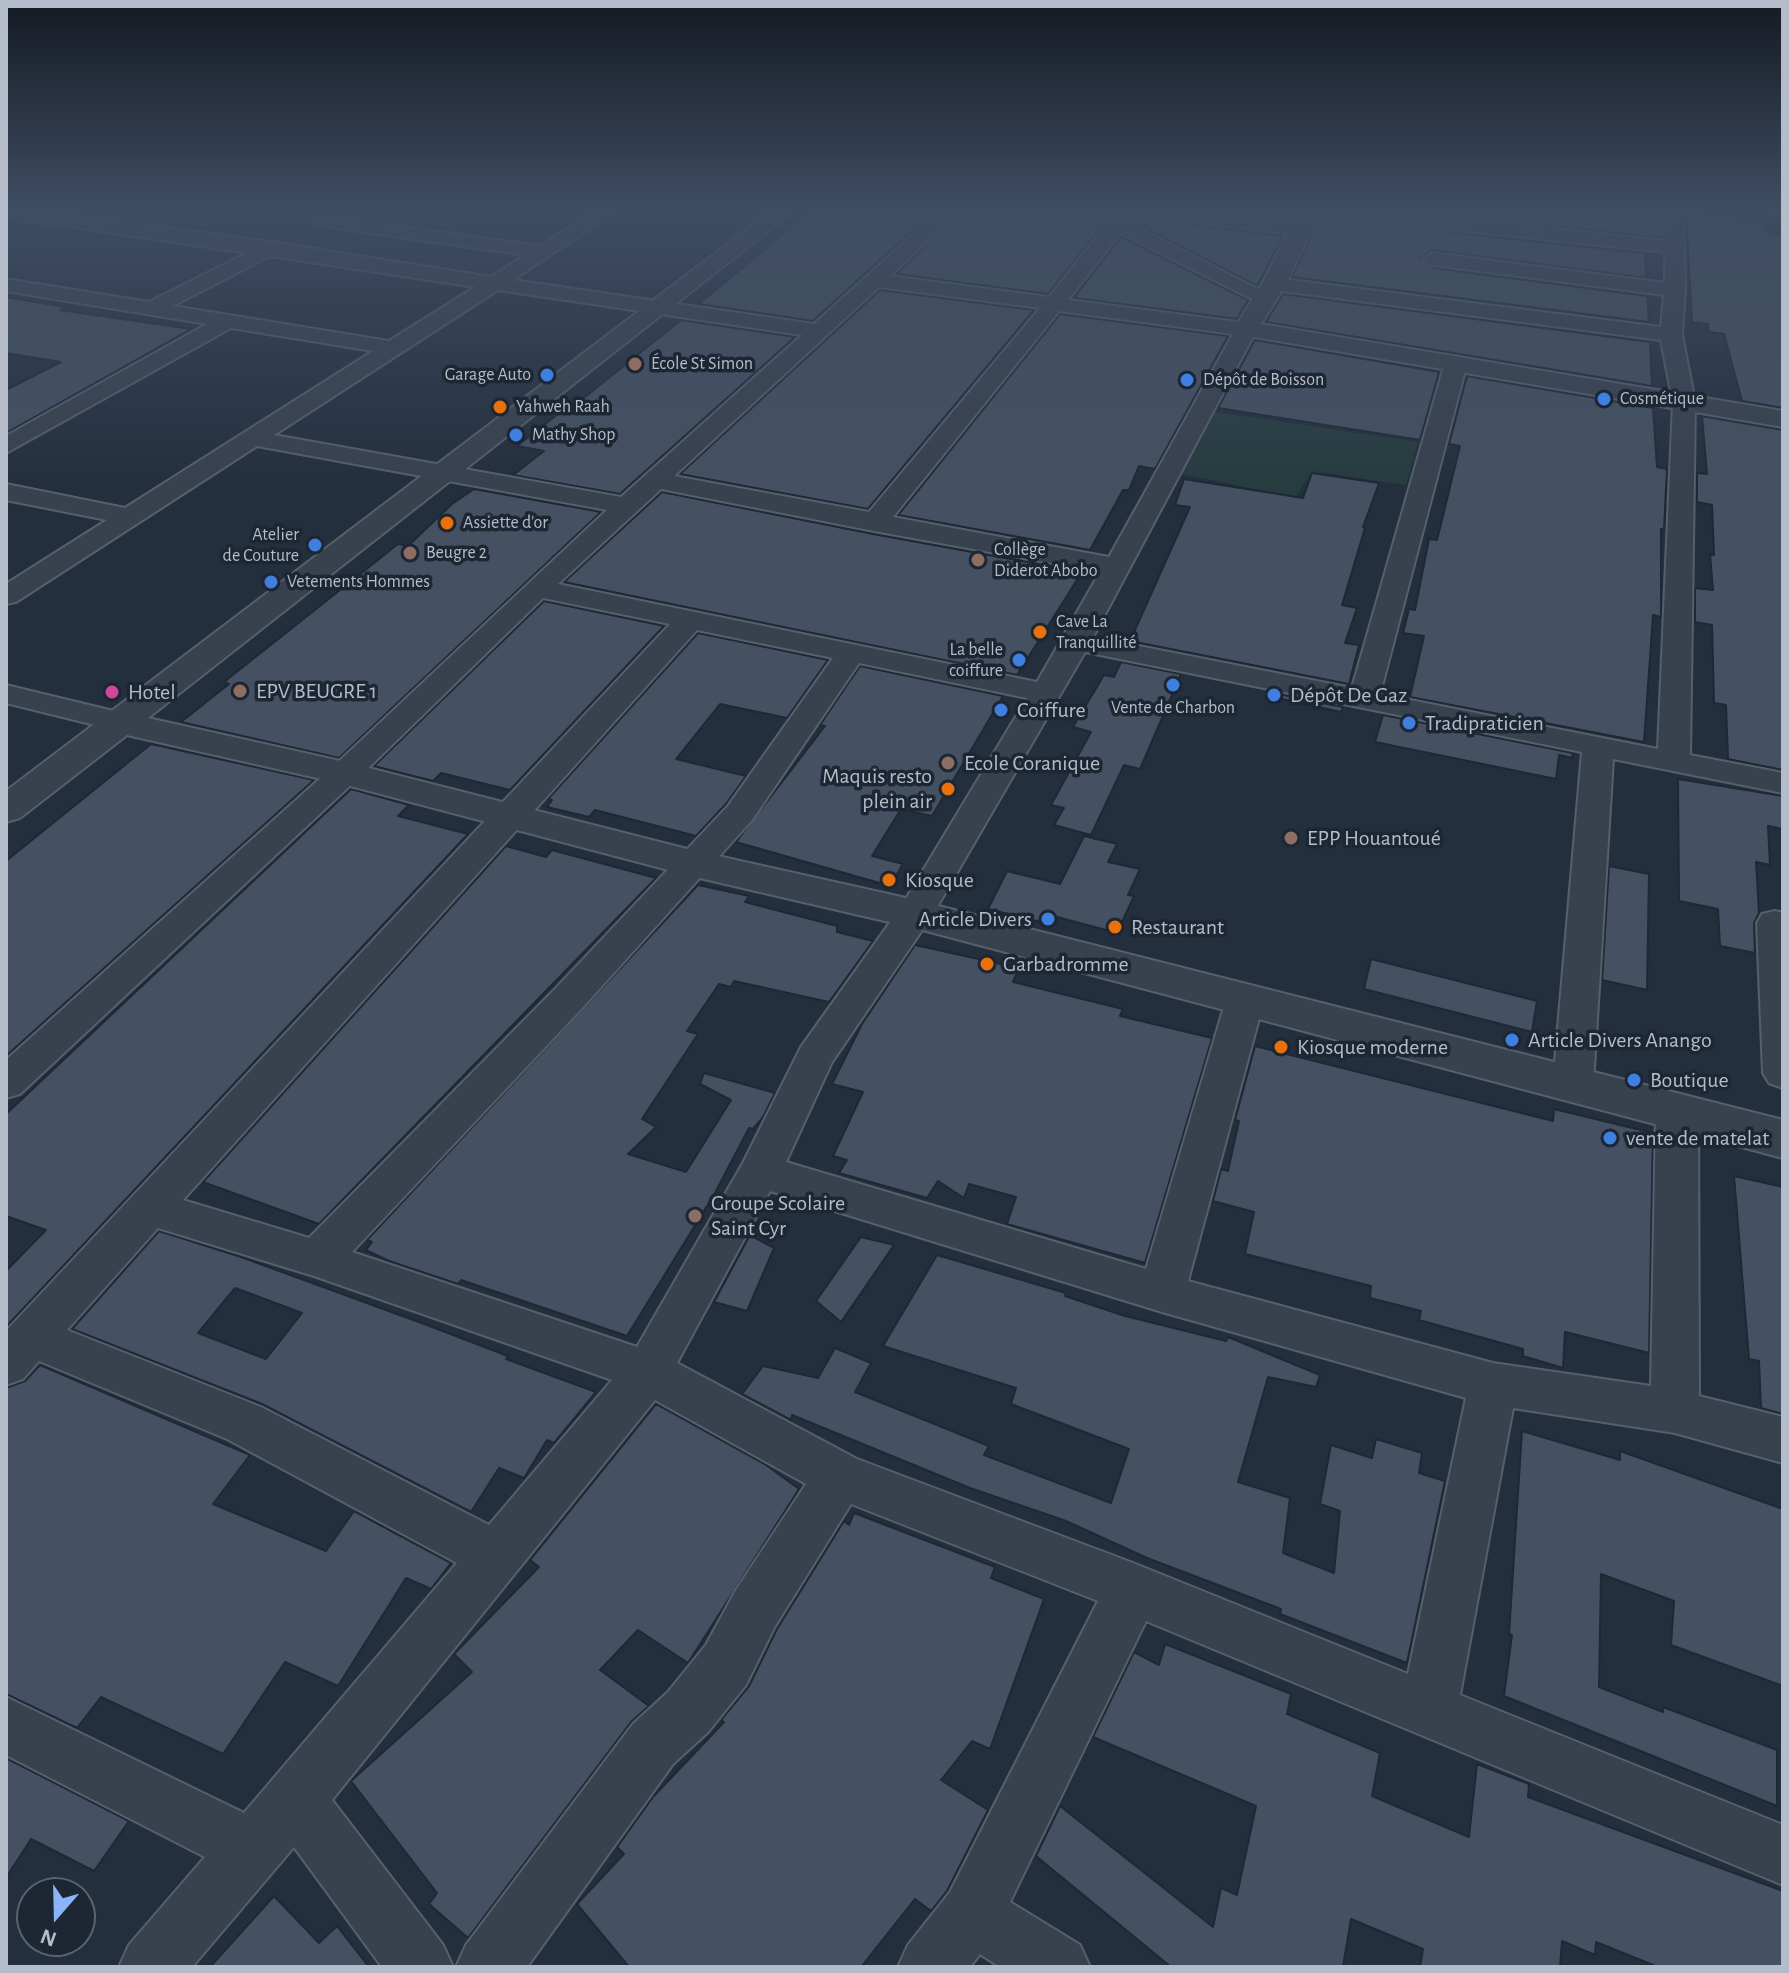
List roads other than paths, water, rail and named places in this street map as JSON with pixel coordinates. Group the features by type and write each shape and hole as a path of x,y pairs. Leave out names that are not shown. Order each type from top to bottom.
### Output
{"street":[{"path":"110,303 391,348"},
{"path":"150,310 163,303"},
{"path":"6,596 462,303"},
{"path":"624,303 820,331"},
{"path":"6,810 123,723 664,303"},
{"path":"6,1083 345,773 537,588 848,303"},
{"path":"1047,303 1269,303"},
{"path":"1527,303 1671,335"},
{"path":"1674,303 1671,335 1684,402 1674,762"},
{"path":"874,523 1054,304"},
{"path":"1262,304 1456,363 1783,419"},
{"path":"151,1967 295,1800 648,1372 705,1264 760,1171 815,1057 915,914 1076,642 1262,304"},
{"path":"6,446 225,323"},
{"path":"1364,698 1456,363"},
{"path":"252,438 627,506"},
{"path":"655,480 1117,567"},
{"path":"6,492 130,517"},
{"path":"537,588 1046,693"},
{"path":"496,1556 244,1423 18,1350 690,620"},
{"path":"1076,642 1783,783"},
{"path":"317,1259 569,998 740,813 852,652"},
{"path":"6,694 345,773 691,863 915,914 1783,1139"},
{"path":"1573,1085 1598,747"},
{"path":"1775,923 1783,1073"},
{"path":"1162,1293 1245,1000"},
{"path":"1675,1411 1677,1111"},
{"path":"760,1171 1162,1293 1493,1384 1675,1411 1783,1440"},
{"path":"150,1208 317,1259 648,1372 840,1476 1133,1589 1783,1855"},
{"path":"1429,1711 1493,1384"},
{"path":"488,1967 653,1744 688,1712 726,1665 755,1609 840,1476"},
{"path":"930,1967 972,1914 1133,1589"},
{"path":"6,1725 252,1849"},
{"path":"295,1800 421,1967"},
{"path":"972,1914 1058,1967"}],"place":[{"name":"École St Simon","path":"635,364"},
{"name":"Garage Auto","path":"547,375"},
{"name":"Dépôt de Boisson","path":"1187,380"},
{"name":"Cosmétique","path":"1604,399"},
{"name":"Yahweh Raah","path":"500,407"},
{"name":"Mathy Shop","path":"516,435"},
{"name":"Assiette d'or","path":"447,523"},
{"name":"Atelier de Couture","path":"315,545"},
{"name":"Beugre 2","path":"410,553"},
{"name":"Collège Diderot Abobo","path":"978,560"},
{"name":"Vetements Hommes","path":"271,582"},
{"name":"Cave La Tranquillité","path":"1040,632"},
{"name":"La belle coiffure","path":"1019,660"},
{"name":"Vente de Charbon","path":"1173,685"},
{"name":"EPV BEUGRE 1","path":"240,691"},
{"name":"Hotel","path":"112,692"},
{"name":"Dépôt De Gaz","path":"1274,695"},
{"name":"Coiffure","path":"1001,710"},
{"name":"Tradipraticien","path":"1409,723"},
{"name":"Ecole Coranique","path":"948,763"},
{"name":"Maquis resto plein air","path":"948,789"},
{"name":"EPP Houantoué","path":"1291,838"},
{"name":"Kiosque","path":"889,880"},
{"name":"Article Divers","path":"1048,919"},
{"name":"Restaurant","path":"1115,927"},
{"name":"Garbadromme","path":"987,964"},
{"name":"Article Divers Anango","path":"1512,1040"},
{"name":"Kiosque moderne","path":"1281,1047"},
{"name":"Boutique","path":"1634,1080"},
{"name":"vente de matelat","path":"1610,1138"},
{"name":"Groupe Scolaire Saint Cyr","path":"695,1216"}]}
